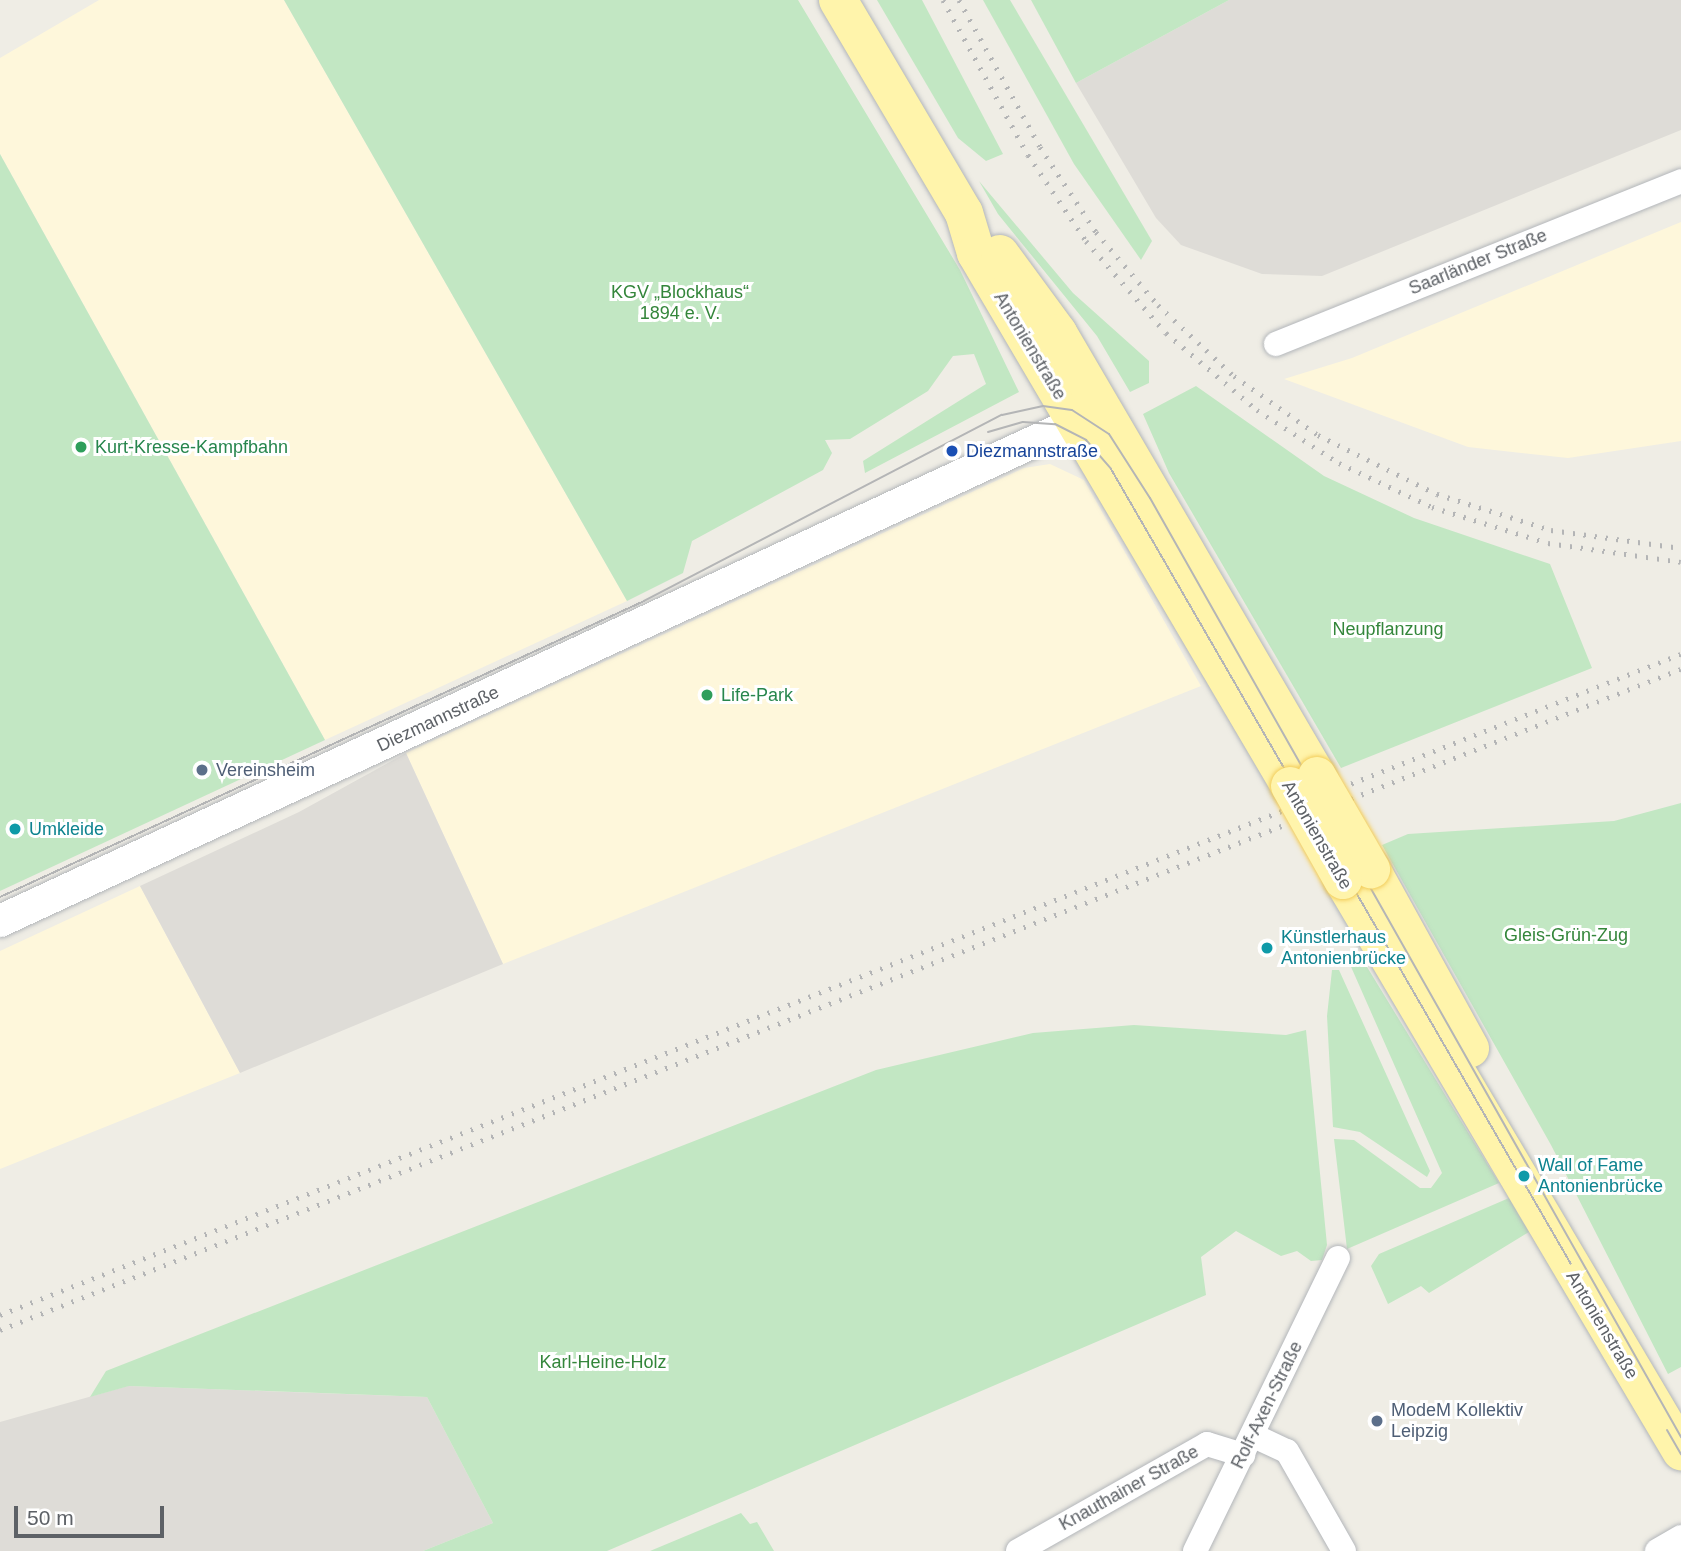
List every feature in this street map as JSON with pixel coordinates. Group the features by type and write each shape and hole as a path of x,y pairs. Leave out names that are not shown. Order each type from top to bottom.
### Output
{"main road":[{"name":"Antonienstraße","path":"838,0 964,213 975,253 1090,416 1303,781 1681,1451"},
{"name":"Antonienstraße","path":"1554,1223 1681,1438"}],"street":[{"name":"Saarländer Straße","path":"1276,344 1681,181"},
{"name":"Diezmannstraße","path":"0,921 1090,416"},
{"name":"Rolf-Axen-Straße","path":"1195,1551 1338,1258"},
{"name":"Knauthainer Straße","path":"1018,1551 1207,1444 1248,1445 1287,1451 1344,1551"},
{"path":"1657,1551 1681,1537"}],"shaded area":[{"path":"99,0 284,0 627,601 325,740 0,154 0,58"},
{"path":"1229,0 1681,0 1681,130 1322,276 1262,274 1181,245 1156,218 1076,83"},
{"path":"1681,222 1681,441 1568,458 1468,447 1284,379 1352,358"},
{"path":"1050,464 1084,480 1201,686 503,964 406,753 1024,468"},
{"path":"406,753 503,964 240,1073 140,886 299,812"},
{"path":"140,886 240,1073 0,1169 0,951"},
{"path":"128,1386 427,1397 493,1523 423,1551 0,1551 0,1422"}],"green space":[{"name":"KGV „Blockhaus“ 1894 e. V.","path":"284,0 798,0 960,270 1019,392 865,473 863,461 986,384 974,354 953,356 928,391 850,439 825,440 832,453 823,470 692,541 683,573 627,601"},
{"path":"877,0 922,0 1003,154 986,161 958,138"},
{"path":"983,0 1010,0 1152,241 1141,260 1074,164"},
{"path":"1031,0 1229,0 1076,83"},
{"name":"Kurt-Kresse-Kampfbahn","path":"0,154 325,740 0,891"},
{"path":"979,181 1073,293 1149,361 1149,383 1130,392 1097,336 998,214"},
{"name":"Neupflanzung","path":"1196,386 1324,476 1414,518 1550,564 1592,668 1341,768 1169,473 1143,414"},
{"name":"Gleis-Grün-Zug","path":"1681,803 1681,1367 1668,1374 1551,1145 1382,845 1408,834 1614,821"},
{"path":"1356,949 1499,1183 1347,1249 1334,1139 1354,1140 1420,1188 1431,1188 1442,1173 1348,960"},
{"path":"1332,970 1339,970 1430,1171 1427,1177 1360,1132 1333,1127 1327,1016"},
{"name":"Karl-Heine-Holz","path":"1134,1025 1286,1035 1306,1030 1327,1245 1322,1260 1311,1261 1297,1251 1281,1256 1236,1231 1201,1257 1206,1295 607,1551 423,1551 493,1523 427,1397 129,1386 90,1397 106,1371 876,1070 1033,1033"},
{"path":"1509,1198 1529,1232 1429,1293 1421,1286 1388,1304 1371,1266 1379,1254"},
{"path":"741,1513 750,1524 757,1522 774,1551 650,1551"}],"tram line":[{"path":"0,897 644,601 1002,415 1043,406 1072,410 1109,434 1150,498 1681,1437"},
{"path":"988,432 1023,422 1055,424 1086,440 1111,469 1571,1264"},
{"path":"1667,1430 1681,1454"}],"railway":[{"path":"943,0 1028,155 1086,241 1166,333 1257,410 1339,463 1432,507 1548,543 1681,562"},
{"path":"959,0 1040,147 1096,232 1158,305 1234,376 1318,435 1437,494 1551,530 1681,548"},
{"path":"0,1315 1681,654"},
{"path":"0,1330 1681,669"}],"place":[{"name":"Kurt-Kresse-Kampfbahn","path":"81,447"},
{"name":"Diezmannstraße","path":"952,451"},
{"name":"Life-Park","path":"707,695"},
{"name":"Vereinsheim","path":"202,770"},
{"name":"Umkleide","path":"15,829"},
{"name":"Künstlerhaus Antonienbrücke","path":"1267,948"},
{"name":"Wall of Fame Antonienbrücke","path":"1524,1176"},
{"name":"ModeM Kollektiv Leipzig","path":"1377,1421"}]}
